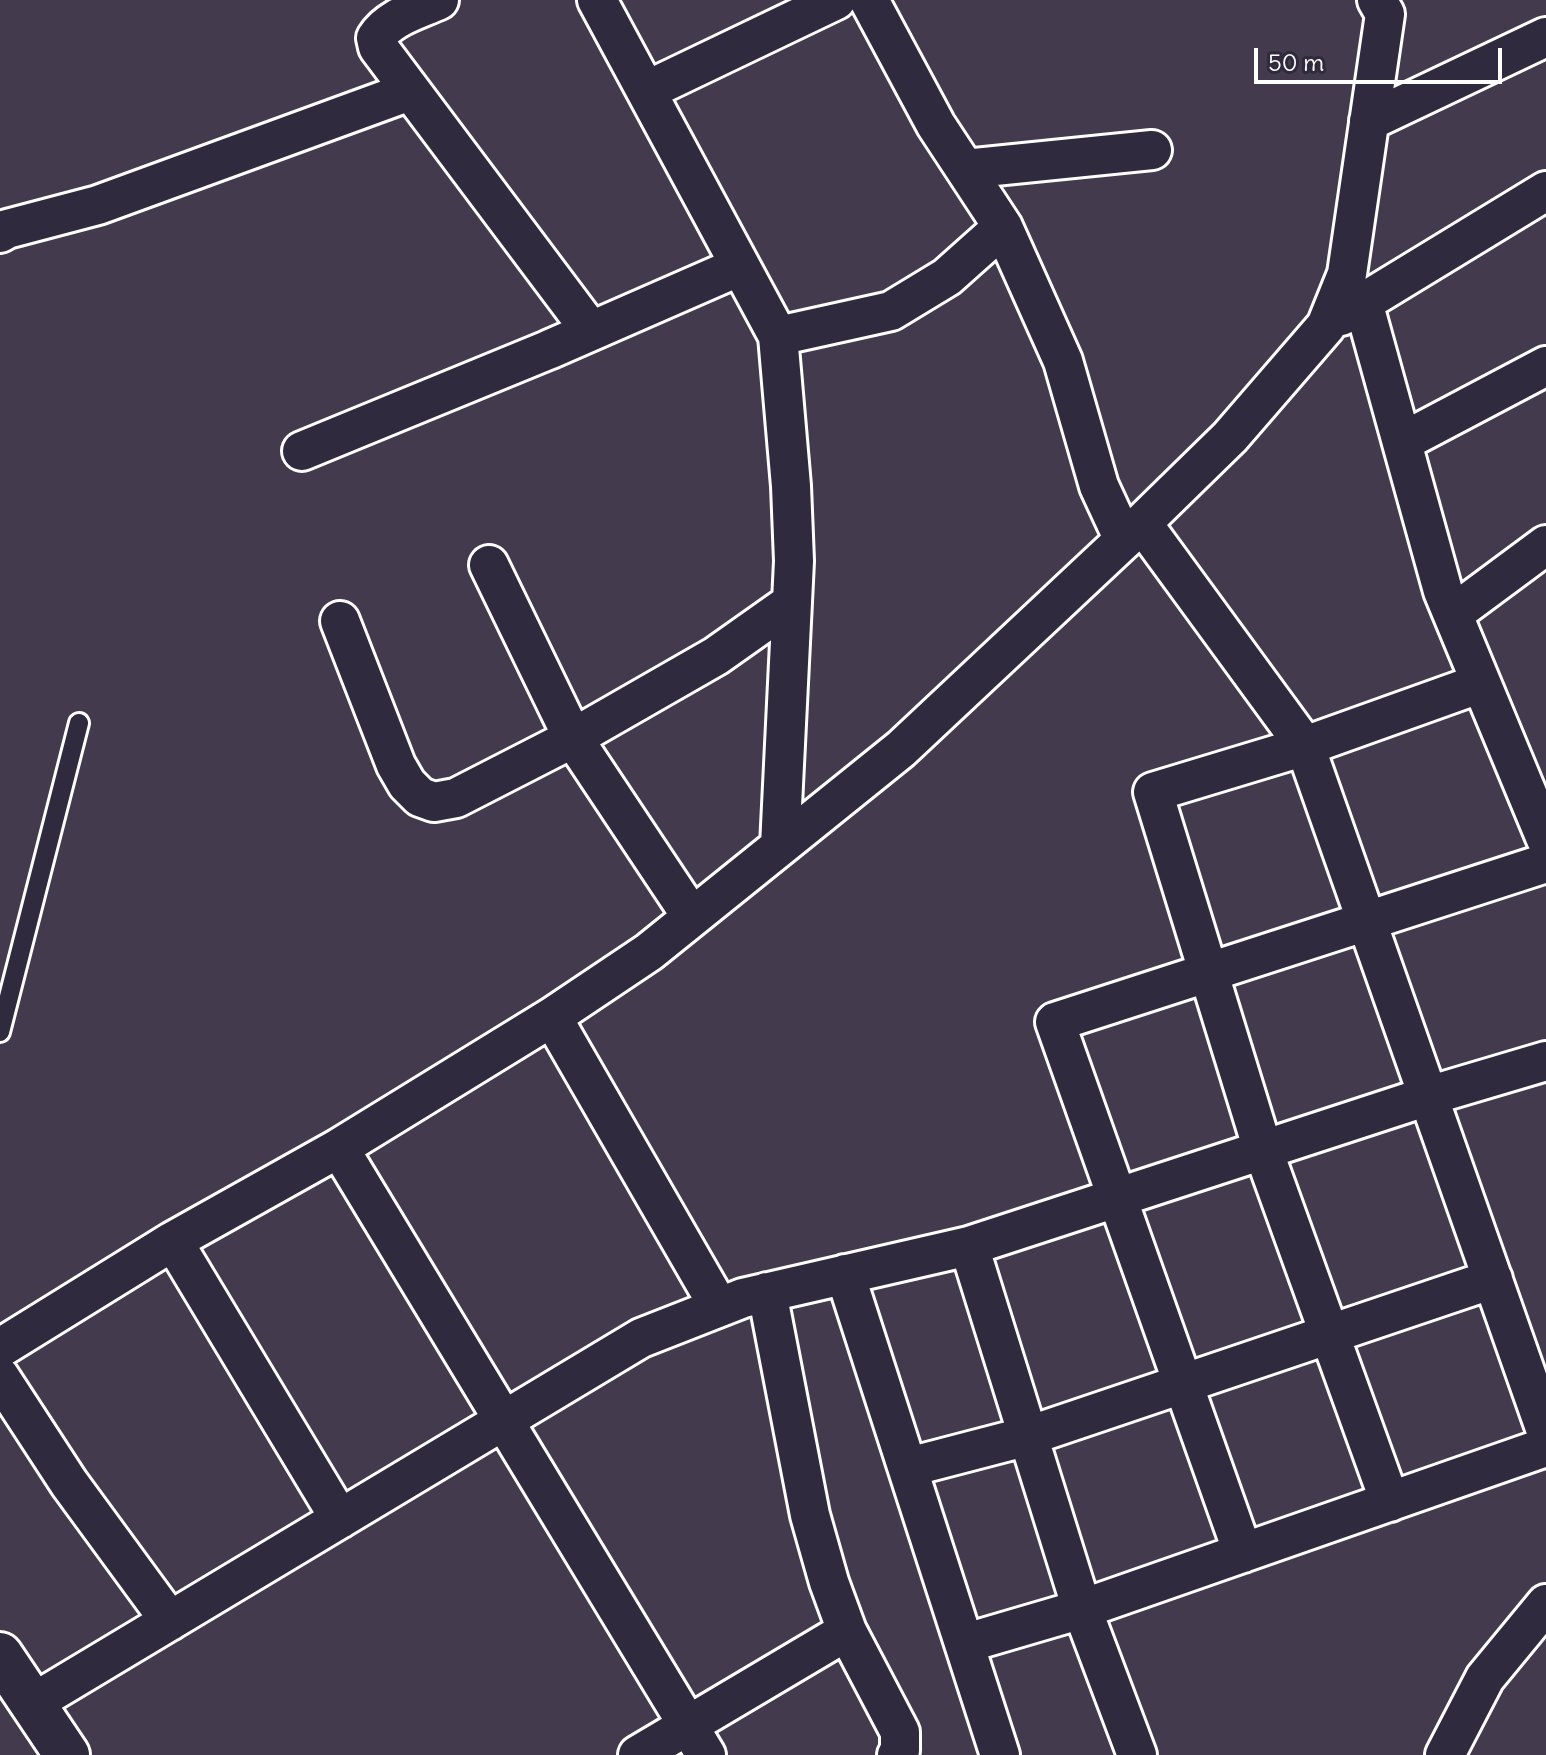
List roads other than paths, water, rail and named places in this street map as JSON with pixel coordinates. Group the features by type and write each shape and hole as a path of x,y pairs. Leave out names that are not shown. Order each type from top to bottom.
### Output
{"main road":[{"path":"0,1655 67,1755"}],"street":[{"path":"439,0 381,29 376,38 378,47 591,331"},
{"path":"597,0 778,336 794,561 780,846"},
{"path":"646,91 836,0"},
{"path":"869,0 936,125 1003,227 1063,361 1099,486 1305,746 1546,1431"},
{"path":"1326,326 1347,274 1369,121 1392,5"},
{"path":"1369,121 1546,37"},
{"path":"2,225 98,205 410,91"},
{"path":"965,169 1152,150"},
{"path":"0,1348 173,1241 339,1148 552,1017 649,952 901,749 1230,437 1326,326 1546,191"},
{"path":"778,336 891,311 947,277 1003,227"},
{"path":"302,451 740,266"},
{"path":"1363,302 1443,591 1546,839"},
{"path":"1402,442 1546,366"},
{"path":"1453,614 1546,545"},
{"path":"489,565 573,738 692,917"},
{"path":"340,621 396,765 407,784 420,797 434,802 456,798 573,738 716,656 791,603"},
{"path":"1390,1502 1263,1150 1153,792 1305,746 1481,683"},
{"path":"1243,1553 1055,1022 1546,863"},
{"path":"552,1017 719,1307"},
{"path":"33,1703 641,1338 767,1292 969,1246 1428,1096 1546,1061"},
{"path":"339,1148 698,1741"},
{"path":"173,1241 340,1519"},
{"path":"969,1246 1082,1609 1137,1755"},
{"path":"845,1274 1000,1755"},
{"path":"909,1467 1028,1436 1493,1279"},
{"path":"767,1292 810,1515 847,1631 900,1732 897,1755"},
{"path":"0,1377 69,1483 170,1621"},
{"path":"966,1643 1082,1609 1546,1447"},
{"path":"1445,1755 1485,1678 1546,1604"},
{"path":"638,1755 698,1741 847,1631"}],"lane":[{"path":"0,1032 79,723"}]}
